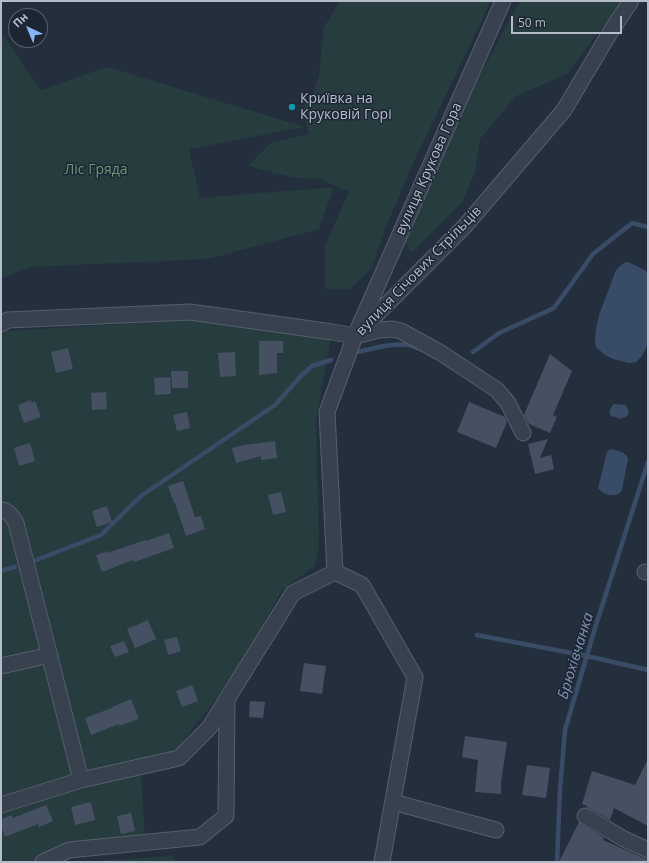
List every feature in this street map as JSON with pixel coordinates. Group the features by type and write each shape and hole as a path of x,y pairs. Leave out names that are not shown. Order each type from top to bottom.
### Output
{"street":[{"name":"вулиця Крукова Гора","path":"354,336 503,1"},
{"name":"вулиця Січових Стрільців","path":"335,572 327,412 354,336 465,226 564,110 611,31 632,1"},
{"path":"1,324 8,320 190,312 354,336 379,330 392,329 401,331 441,353 497,390 508,403 523,433"},
{"path":"1,510 11,514 16,523 81,780"},
{"path":"1,805 81,780 179,758 210,728 293,593 335,572 362,584 415,677 382,862"},
{"path":"1,666 50,655"},
{"path":"44,862 69,850 200,837 226,816 227,700"},
{"path":"393,802 496,830"},
{"path":"585,816 624,839 648,850"}],"green space":[{"path":"340,1 490,1 416,157 386,227 372,268 349,290 325,289 325,245 349,192 320,179 294,178 248,166 272,142 309,134 302,106 312,100 319,74 324,27"},
{"path":"520,1 622,1 567,74 516,96 480,139 475,172 462,202 412,253 405,242 477,80"},
{"name":"Ліс Гряда","path":"1,32 8,42 8,48 12,48 41,90 107,67 305,127 189,149 200,198 334,187 319,229 208,259 29,267 1,279"},
{"path":"190,320 332,332 316,419 319,546 315,566 282,590 237,673 179,746 141,773 145,837 68,843 31,862 1,862 1,334 7,331"},
{"path":"172,856 178,862 80,862"}],"water":[{"path":"627,262 648,272 648,344 642,356 636,362 629,363 613,359 605,355 596,347 595,342 599,315 616,270 622,264"},
{"path":"614,404 625,405 628,411 626,417 621,419 611,416 610,411"},
{"path":"610,449 625,454 628,459 622,490 620,493 614,495 603,493 598,488 607,452"}],"building":[{"path":"259,341 283,341 283,353 277,353 277,373 259,375"},
{"path":"68,348 73,369 56,373 51,352"},
{"path":"235,352 236,376 220,377 218,353"},
{"path":"550,354 572,371 553,415 557,417 550,433 529,424 524,415"},
{"path":"171,371 188,371 188,388 172,388"},
{"path":"170,377 171,394 155,395 154,378"},
{"path":"106,392 107,409 92,410 91,393"},
{"path":"31,400 32,403 35,401 41,417 24,423 18,405"},
{"path":"469,402 505,417 507,422 496,448 457,432"},
{"path":"187,412 190,428 177,431 173,415"},
{"path":"548,439 540,458 551,455 554,469 535,474 528,444"},
{"path":"275,441 277,458 261,460 261,456 236,463 232,448"},
{"path":"30,443 35,461 19,466 14,448"},
{"path":"183,481 195,517 201,516 205,529 186,536 168,486"},
{"path":"281,492 286,512 273,515 268,495"},
{"path":"107,506 112,522 97,527 92,511"},
{"path":"169,533 174,548 134,562 133,560 102,572 96,555 108,551 108,553"},
{"path":"148,620 156,639 135,648 127,629"},
{"path":"177,637 181,651 168,655 164,640"},
{"path":"124,641 129,652 115,657 110,646"},
{"path":"304,663 326,666 322,694 300,691"},
{"path":"192,685 198,701 182,707 176,691"},
{"path":"131,699 139,719 119,726 119,724 91,735 85,718"},
{"path":"250,701 265,702 263,718 249,717"},
{"path":"465,736 507,742 501,782 501,794 475,792 478,760 462,757"},
{"path":"648,759 648,826 614,808 610,820 582,804 592,771 635,785"},
{"path":"527,765 550,768 546,798 522,795"},
{"path":"91,802 95,820 75,825 71,807"},
{"path":"46,805 53,821 39,827 38,824 5,837 1,826 1,819 12,815 13,818"},
{"path":"131,813 135,831 121,834 117,816"},
{"path":"579,822 604,838 603,840 648,860 648,862 559,862"}],"waterway":[{"path":"473,352 499,333 554,308 593,254 632,223 648,227"},
{"path":"358,352 396,345 417,348"},
{"path":"34,561 101,535 141,496 275,405 312,366 331,360"},
{"name":"Брюхівчанка","path":"557,862 560,790 565,730 596,625 648,462"},
{"path":"1,571 15,567"},
{"path":"477,635 587,656 648,670"}],"place":[{"name":"Криївка на Круковій Горі","path":"292,107"}]}
